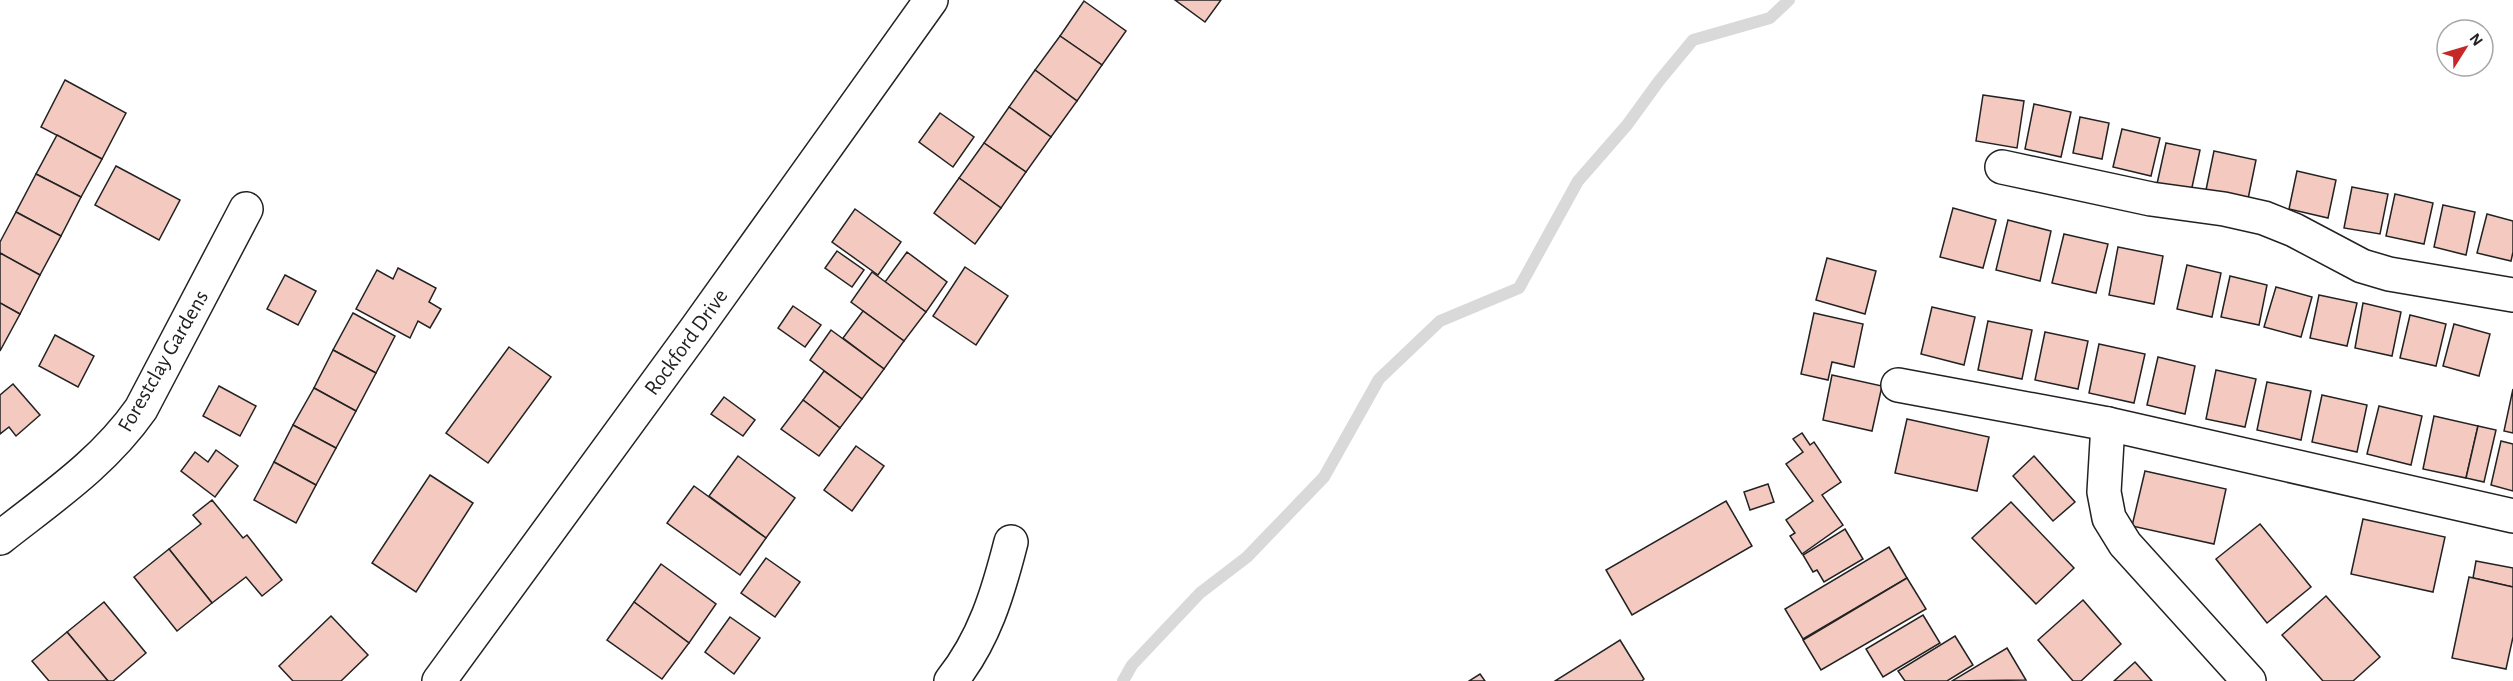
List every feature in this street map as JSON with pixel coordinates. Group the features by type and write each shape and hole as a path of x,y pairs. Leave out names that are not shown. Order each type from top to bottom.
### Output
{"street":[{"name":"Rockford Drive","path":"439,681 696,329 931,0"},
{"path":"2002,167 2151,199 2224,209 2264,218 2294,230 2362,266 2389,274 2513,296"},
{"name":"Forestclay Gardens","path":"0,538 99,460 124,433 141,409 246,209"},
{"path":"1898,385 2108,424 2513,516"},
{"path":"2108,424 2104,492 2109,518 2125,544 2249,681"},
{"path":"951,681 968,660 984,631 1011,542"}],"building":[{"path":"1175,0 1221,0 1205,22"},
{"path":"1084,1 1126,31 1102,65 1060,36"},
{"path":"1060,36 1102,65 1077,101 1035,70"},
{"path":"1035,70 1077,101 1051,137 1009,107"},
{"path":"65,80 126,113 102,159 41,127"},
{"path":"1983,95 2024,101 2017,148 1976,141"},
{"path":"2034,104 2071,112 2061,157 2025,149"},
{"path":"1009,107 1051,137 1026,172 984,143"},
{"path":"940,113 974,137 953,167 919,142"},
{"path":"2080,117 2109,123 2102,159 2073,153"},
{"path":"2122,129 2160,138 2151,176 2113,167"},
{"path":"57,135 102,159 81,197 36,174"},
{"path":"984,143 1026,172 1001,208 959,178"},
{"path":"2166,143 2200,150 2191,192 2157,184"},
{"path":"2214,151 2256,160 2248,199 2206,190"},
{"path":"116,166 180,200 159,240 95,205"},
{"path":"2297,171 2336,180 2328,218 2289,209"},
{"path":"36,174 81,197 61,236 16,212"},
{"path":"959,178 1001,208 975,244 934,213"},
{"path":"2352,187 2388,194 2380,234 2344,228"},
{"path":"2395,194 2433,203 2424,244 2386,236"},
{"path":"2443,205 2475,212 2466,255 2434,247"},
{"path":"1953,208 1996,220 1983,268 1940,257"},
{"path":"855,209 901,242 878,275 832,242"},
{"path":"16,212 61,236 40,275 0,253 0,242"},
{"path":"2487,214 2513,221 2511,261 2477,253"},
{"path":"2008,220 2051,231 2040,281 1996,270"},
{"path":"2064,234 2108,244 2096,293 2052,283"},
{"path":"2118,247 2163,256 2154,304 2109,295"},
{"path":"837,251 864,270 852,287 825,268"},
{"path":"907,252 947,282 926,312 885,282"},
{"path":"0,253 40,275 20,314 0,303"},
{"path":"1827,258 1876,271 1865,314 1816,300"},
{"path":"2187,265 2221,273 2212,317 2177,309"},
{"path":"965,267 1008,296 976,345 933,316"},
{"path":"398,268 436,288 429,302 441,309 430,328 418,321 410,338 356,309 377,270 393,279"},
{"path":"872,272 926,312 904,341 851,302"},
{"path":"285,275 316,291 298,325 267,309"},
{"path":"2230,276 2267,285 2259,325 2221,317"},
{"path":"2276,287 2312,297 2301,337 2264,327"},
{"path":"2319,295 2357,303 2347,346 2310,338"},
{"path":"0,303 20,314 0,351"},
{"path":"2363,303 2401,312 2392,356 2355,348"},
{"path":"793,306 821,325 805,347 778,328"},
{"path":"1932,307 1975,317 1964,365 1921,354"},
{"path":"863,311 904,341 884,369 843,338"},
{"path":"353,313 395,336 376,373 333,350"},
{"path":"1814,313 1863,324 1854,367 1832,362 1828,380 1801,374"},
{"path":"2410,315 2446,324 2436,366 2400,358"},
{"path":"1988,321 2032,330 2022,379 1978,370"},
{"path":"2454,324 2490,334 2479,376 2443,366"},
{"path":"831,330 884,369 862,399 810,360"},
{"path":"2045,332 2088,341 2078,389 2035,380"},
{"path":"55,335 94,356 78,387 39,366"},
{"path":"2099,344 2145,354 2134,403 2089,393"},
{"path":"509,347 551,377 488,463 446,433"},
{"path":"333,350 376,373 356,411 314,388"},
{"path":"2158,357 2195,366 2185,414 2147,405"},
{"path":"2216,370 2256,379 2245,427 2206,419"},
{"path":"824,371 862,399 840,428 803,400"},
{"path":"1832,375 1882,386 1872,431 1823,420"},
{"path":"2267,382 2311,391 2301,440 2257,430"},
{"path":"13,384 40,415 16,436 9,427 0,434 0,395"},
{"path":"219,386 256,406 240,436 203,416"},
{"path":"314,388 356,411 336,448 293,425"},
{"path":"2513,389 2513,433 2504,431"},
{"path":"2322,395 2367,405 2357,452 2312,442"},
{"path":"724,397 755,420 743,436 711,414"},
{"path":"803,400 840,428 819,456 781,429"},
{"path":"2379,406 2422,416 2411,465 2367,454"},
{"path":"2434,416 2478,426 2466,478 2423,469"},
{"path":"1907,419 1989,437 1977,491 1895,473"},
{"path":"293,425 336,448 316,485 274,462"},
{"path":"2478,426 2496,430 2484,482 2466,478"},
{"path":"1802,433 1810,445 1814,442 1841,482 1822,495 1843,525 1802,554 1790,536 1795,533 1786,520 1813,501 1786,464 1803,452 1793,439"},
{"path":"2501,441 2513,444 2513,491 2491,485"},
{"path":"856,446 884,466 852,511 824,490"},
{"path":"216,450 238,466 215,497 181,471 195,452 208,462"},
{"path":"738,456 795,498 766,538 709,496"},
{"path":"2034,456 2075,502 2053,521 2013,476"},
{"path":"274,462 316,485 296,523 254,500"},
{"path":"2145,471 2226,489 2214,544 2132,526"},
{"path":"430,475 473,503 416,592 372,563"},
{"path":"1768,484 1774,502 1750,510 1744,492"},
{"path":"694,486 766,538 740,575 667,523"},
{"path":"212,500 243,538 247,535 282,580 262,596 246,577 212,603 169,549 201,524 193,515"},
{"path":"1726,501 1752,546 1632,615 1606,570"},
{"path":"2011,502 2074,568 2036,604 1972,538"},
{"path":"2363,519 2445,537 2433,592 2351,574"},
{"path":"2260,524 2311,587 2267,623 2216,559"},
{"path":"1845,529 1863,559 1824,582 1817,570 1813,572 1803,555"},
{"path":"1889,547 1907,578 1803,639 1785,609"},
{"path":"169,549 212,603 177,631 134,577"},
{"path":"766,558 800,582 775,617 741,593"},
{"path":"2476,561 2513,568 2513,587 2473,578"},
{"path":"661,564 716,604 689,643 634,602"},
{"path":"2469,577 2513,587 2513,637 2506,669 2452,658"},
{"path":"1907,578 1926,609 1821,670 1803,640"},
{"path":"2326,596 2380,657 2353,681 2323,681 2282,635"},
{"path":"2083,600 2121,644 2081,681 2073,681 2038,640"},
{"path":"104,602 146,653 113,681 108,681 67,632"},
{"path":"634,602 689,643 662,679 607,640"},
{"path":"1923,615 1940,643 1883,677 1866,649"},
{"path":"331,616 368,655 341,681 293,681 279,666"},
{"path":"730,617 760,638 734,674 705,652"},
{"path":"67,632 108,681 49,681 32,661"},
{"path":"1955,636 1973,665 1947,681 1905,681 1898,671"},
{"path":"1620,640 1644,679 1642,681 1555,681"},
{"path":"2007,648 2026,680 1952,681"},
{"path":"2135,662 2152,681 2114,681"},
{"path":"1480,674 1485,681 1469,681"}],"waterway":[{"path":"1123,681 1132,665 1200,593 1247,557 1324,477 1379,379 1440,321 1519,288 1578,181 1627,125 1693,40 1770,18 1789,0"}]}
